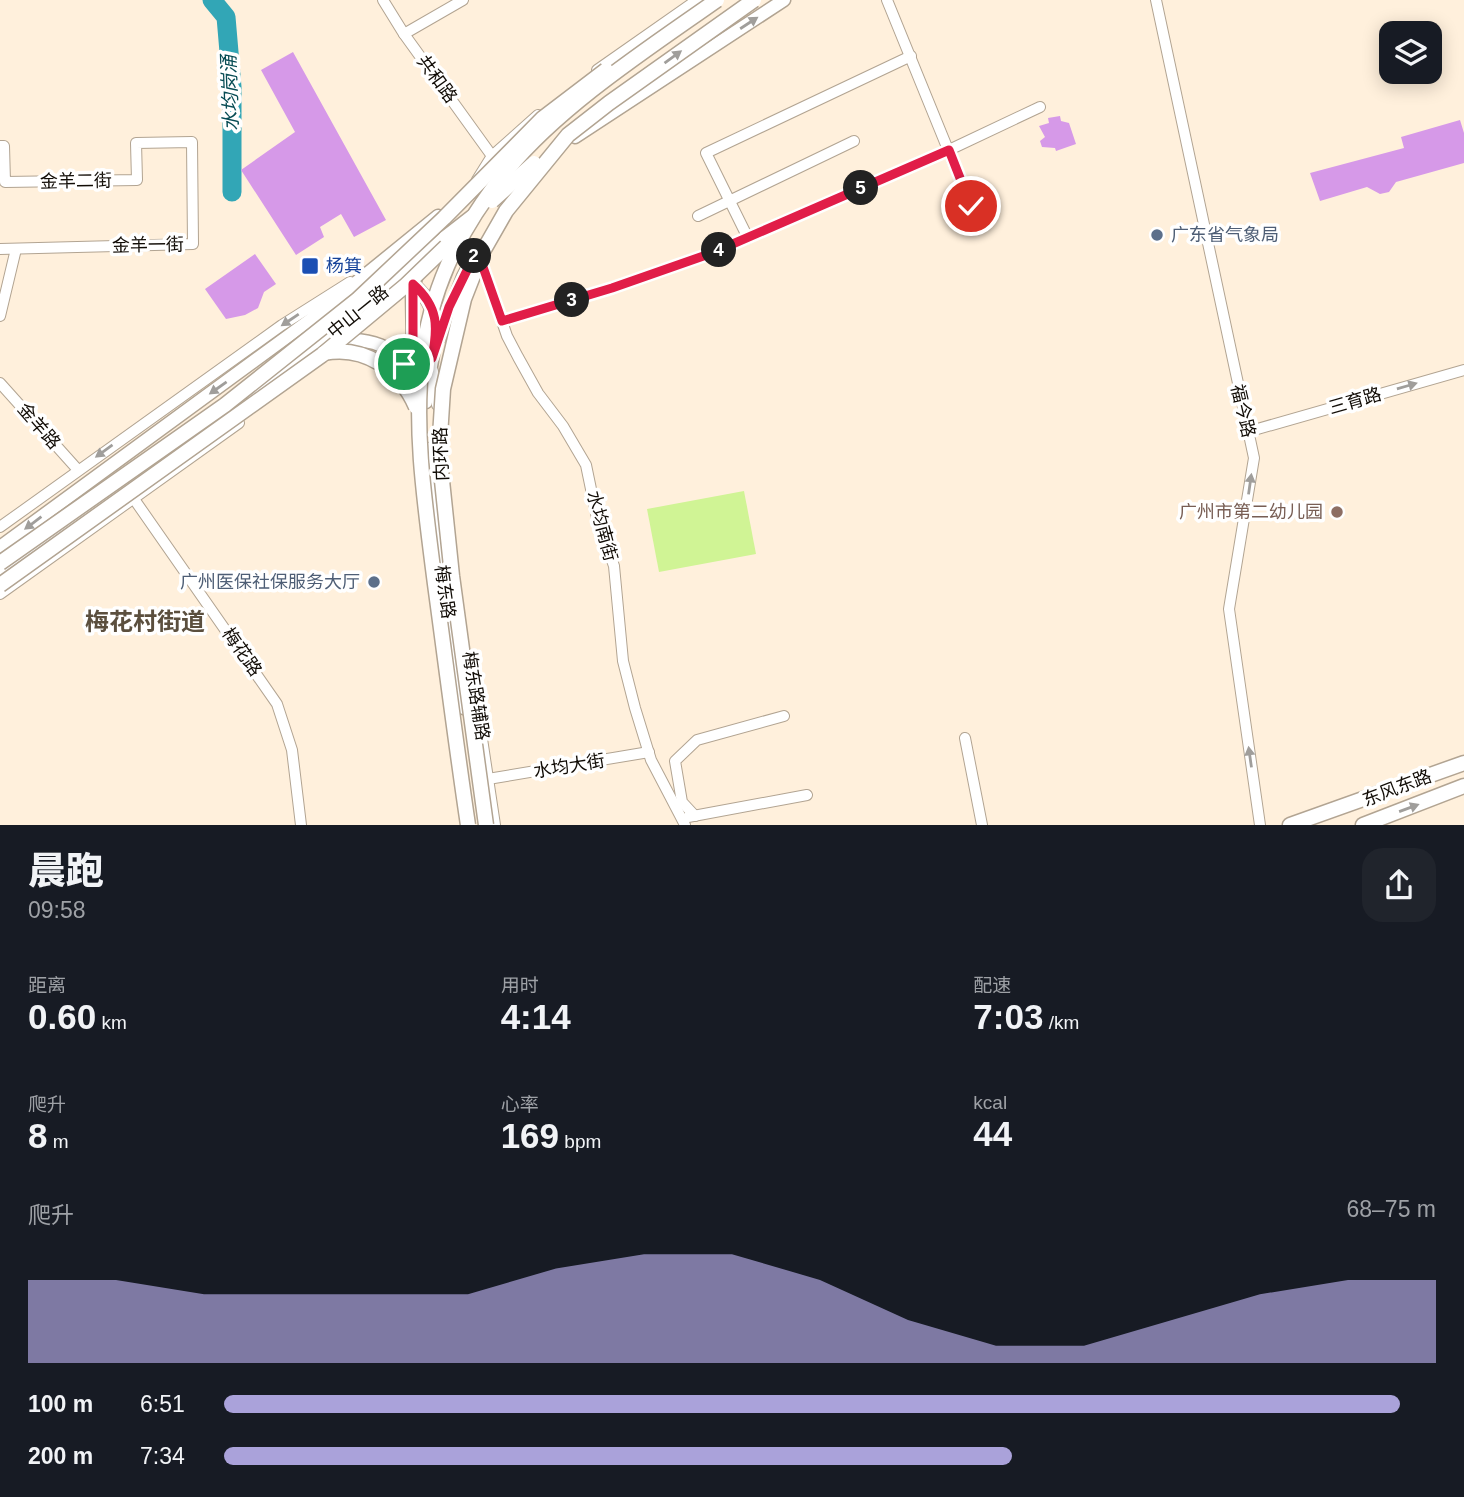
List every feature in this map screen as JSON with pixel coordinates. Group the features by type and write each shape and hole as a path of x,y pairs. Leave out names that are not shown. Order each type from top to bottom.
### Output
{"highway":[{"name":"内环路","path":"468,825 419,449 420,367 433,301 462,237 484,202 519,156 582,100 717,0"},
{"name":"内环路","path":"483,825 439,452 443,389 451,343 472,276 495,229 513,201 568,135 754,0"},
{"path":"225,405 357,300 396,265 532,128 561,103 612,66 691,18"},
{"path":"0,585 340,341 405,286 514,181 568,135"},
{"path":"0,563 225,405 287,365 316,355 353,352 386,367 412,397 420,417 452,576"},
{"name":"东风东路","path":"1290,825 1464,762"},
{"name":"东风东路","path":"1363,825 1461,788"}],"main road":[{"name":"中山一路","path":"0,547 299,329 529,144 649,52 726,0"},
{"name":"中山一路","path":"0,574 309,350 520,177 584,131 784,0"},
{"path":"413,284 419,271 500,182 529,144"},
{"path":"432,358 449,307 477,250 520,177"},
{"path":"369,272 383,270 402,276 428,299 434,314 432,358"},
{"name":"梅东路","path":"413,284 413,382 438,592 474,825"},
{"path":"309,350 350,340 375,342 399,357 413,382"},
{"name":"梅东路","path":"432,358 426,393 425,436 455,660 483,825"},
{"path":"89,510 134,499"}],"street":[{"name":"共和路","path":"383,0 404,34 492,156"},
{"path":"404,34 463,0"},
{"path":"474,187 492,156 536,116 698,0"},
{"path":"887,0 971,206"},
{"name":"福今路","path":"1156,0 1254,458 1229,609 1259,825"},
{"path":"602,67 649,52"},
{"path":"748,238 706,153 911,56"},
{"path":"502,321 612,288 748,238 1040,107"},
{"path":"698,216 854,141"},
{"name":"金羊二街","path":"0,146 4,146 5,182 44,182 137,180 136,143 192,142"},
{"name":"金羊一街","path":"0,249 194,244 192,142"},
{"path":"0,316 16,248"},
{"name":"水均南街","path":"477,250 510,344 538,393 569,435 586,465 597,518 614,566 624,661 649,752 683,821"},
{"path":"0,527 282,325 369,272"},
{"path":"0,594 339,352 350,346 375,342"},
{"name":"梅东路辅路","path":"432,358 470,657 495,825"},
{"name":"三育路","path":"1247,432 1464,370"},
{"name":"金羊路","path":"0,383 78,470"},
{"path":"134,499 137,475 158,432"},
{"path":"66,498 134,499"},
{"name":"梅花路","path":"134,499 277,704 292,750 300,825"},
{"name":"梅东路辅路","path":"438,592 435,621 438,652 461,825"},
{"path":"455,660 470,657"},
{"path":"695,816 682,802 675,761 697,740 784,716"},
{"path":"965,738 982,825"},
{"name":"水均大街","path":"488,779 649,752"},
{"path":"683,821 695,816 807,795"}],"green space":[{"path":"744,491 756,554 659,572 647,509"}],"building":[{"path":"293,52 386,220 354,237 341,214 320,227 324,237 296,255 241,170 295,132 261,70"},
{"path":"1060,116 1061,121 1069,123 1076,144 1056,151 1055,148 1042,147 1040,141 1045,137 1039,126 1049,123 1048,118"},
{"path":"1460,120 1464,133 1464,163 1396,182 1389,192 1380,194 1367,187 1320,201 1310,173 1404,148 1401,137"},
{"path":"255,254 276,284 264,292 258,308 245,315 226,319 205,289"}],"waterway":[{"name":"水均岗涌","path":"212,0 226,17 232,87 232,192"}],"place":[{"name":"广东省气象局","path":"1157,235"},
{"name":"杨箕","path":"310,266"},
{"name":"广州市第二幼儿园","path":"1337,512"},
{"name":"广州医保社保服务大厅","path":"374,582"}],"district":[{"name":"梅花村街道","path":"145,621"}],"route":[{"path":"404,364 413,382 413,284 428,299 434,314 436,324 432,358 449,307 477,250 502,321 612,288 712,253 949,150 971,206"}]}
